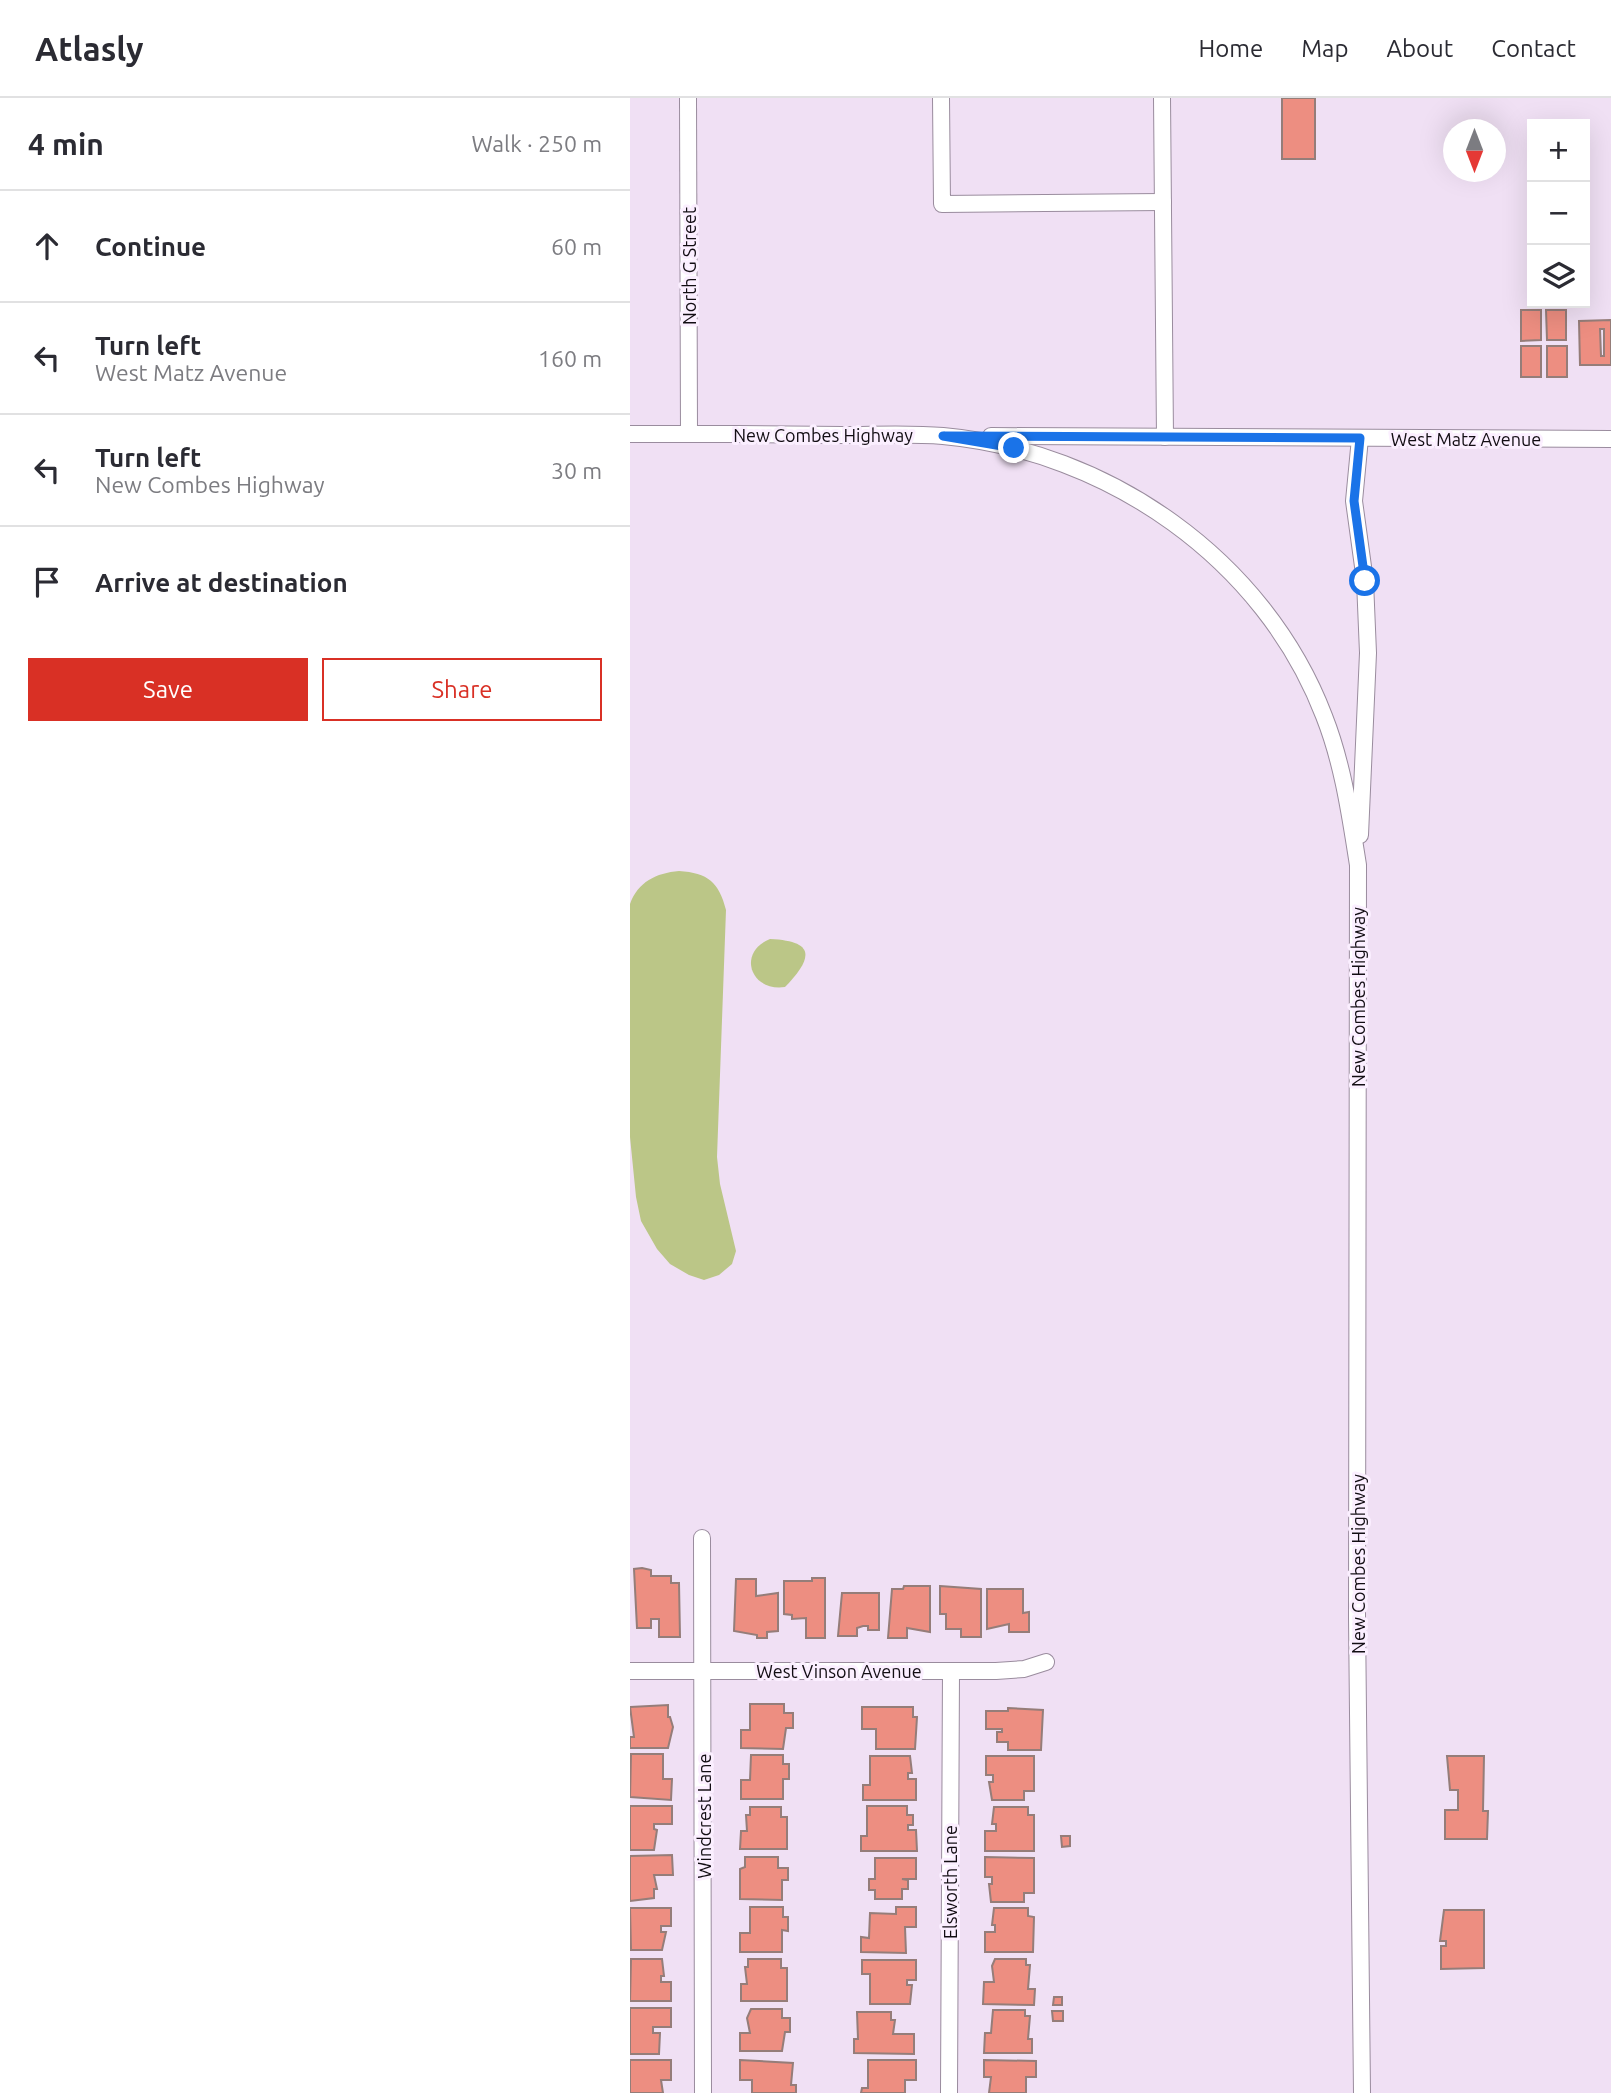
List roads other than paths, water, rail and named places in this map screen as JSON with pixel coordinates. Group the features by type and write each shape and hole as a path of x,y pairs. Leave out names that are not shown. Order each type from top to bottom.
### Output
{"street":[{"name":"North G Street","path":"688,98 689,434"},
{"path":"941,98 942,204 1163,202"},
{"path":"1162,98 1165,437"},
{"name":"New Combes Highway","path":"630,434 943,436 1014,448 1057,459 1152,506 1221,560 1281,632 1324,714 1344,780 1358,865 1357,1618 1362,2093"},
{"name":"West Matz Avenue","path":"943,436 1611,439"},
{"path":"1358,865 1368,653 1365,581 1354,501 1360,438"},
{"name":"Windcrest Lane","path":"702,1538 703,2093"},
{"name":"West Vinson Avenue","path":"630,1671 951,1671 1024,1669 1046,1662"},
{"name":"Elsworth Lane","path":"949,2093 951,1671"}]}
